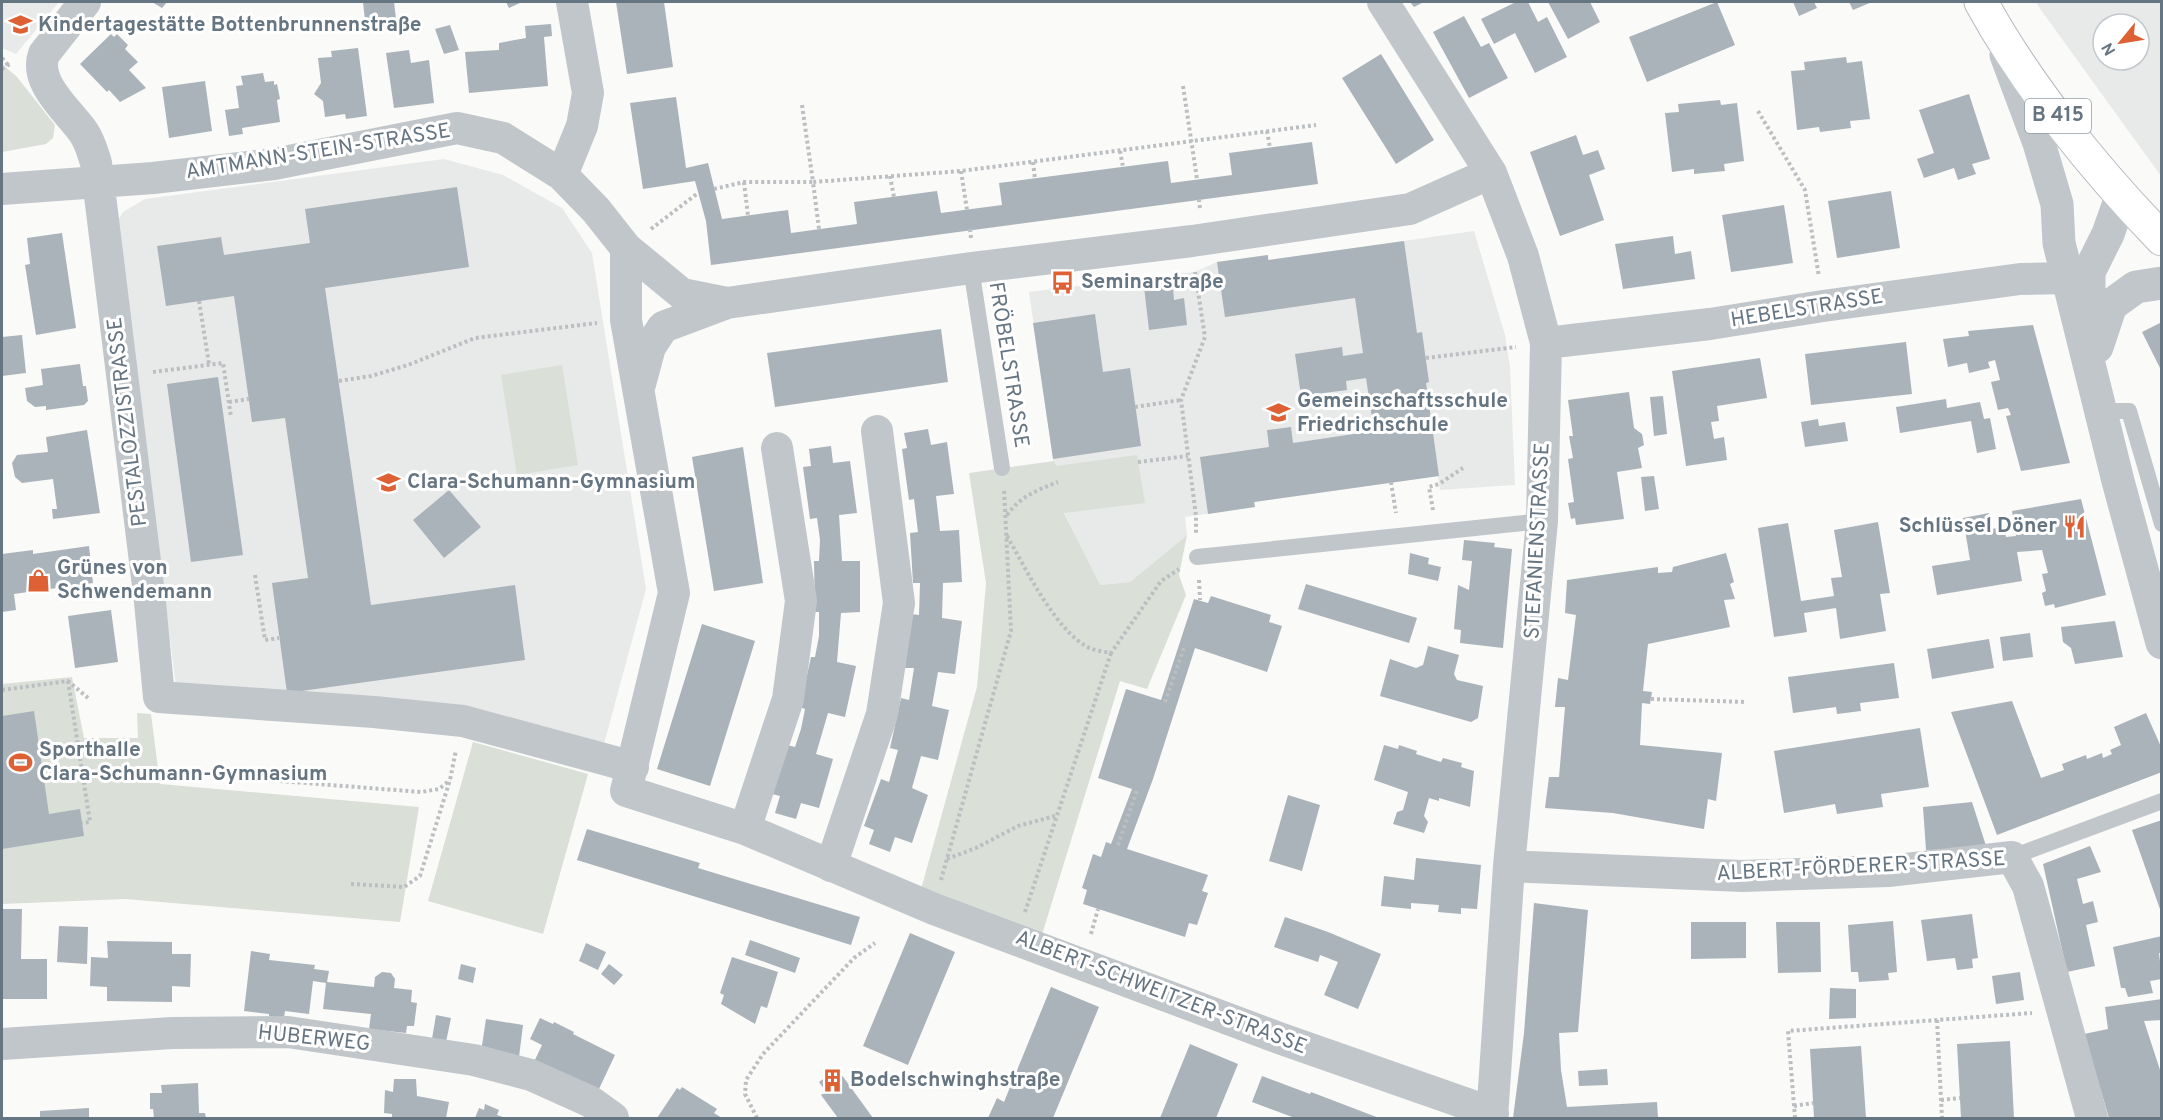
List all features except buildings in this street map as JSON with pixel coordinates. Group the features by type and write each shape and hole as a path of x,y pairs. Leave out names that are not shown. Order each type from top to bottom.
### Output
{"main road":[{"name":"B 415","path":"1981,2 1998,33 2048,104 2121,197 2162,239"}],"street":[{"name":"PESTALOZZISTRASSE","path":"85,2 44,54 40,64 42,75 85,135 96,163 100,183 150,602 159,697 463,720"},
{"path":"562,175 582,126 588,93 572,2"},
{"name":"STEFANIENSTRASSE","path":"1383,2 1491,173 1522,256 1546,343 1542,521 1509,866 1493,1116"},
{"path":"1998,33 2039,142 2057,204 2059,243 2100,411 2161,642"},
{"name":"AMTMANN-STEIN-STRASSE","path":"2,189 100,183 273,164 457,128 503,138 562,175 596,210 626,248"},
{"path":"639,387 650,347 663,327 727,303 971,268 1192,241 1410,209 1491,173"},
{"path":"2068,278 2071,256 2081,237 2121,197"},
{"path":"2090,369 2089,272 2108,234 2121,197"},
{"path":"626,248 682,294 727,303"},
{"path":"463,720 633,767 674,593 626,320 626,248"},
{"name":"HEBELSTRASSE","path":"1546,343 1710,324 2020,279 2068,278"},
{"path":"2090,369 2111,305 2136,286 2162,284"},
{"path":"831,866 882,714 899,603 877,431"},
{"path":"745,829 788,699 801,601 777,448"},
{"name":"ALBERT-SCHWEITZER-STRASSE","path":"633,767 626,791 745,829 934,909 1493,1116"},
{"name":"ALBERT-FÖRDERER-STRASSE","path":"1509,866 1742,876 1887,871 2012,857 2028,886 2092,1119"},
{"name":"HUBERWEG","path":"2,1044 172,1033 288,1032 474,1060 531,1075 591,1102 613,1119"}],"lane":[{"name":"FRÖBELSTRASSE","path":"971,268 1002,468"},
{"path":"2100,411 2129,411 2162,524"},
{"path":"1197,557 1542,521"},
{"path":"2012,857 2162,801"}],"path":[{"path":"2,58 8,65"},
{"path":"1183,86 1197,179"},
{"path":"802,105 819,229"},
{"path":"1758,111 1805,190 1823,306"},
{"path":"714,189 744,182 813,182 961,171 1316,125"},
{"path":"1267,131 1270,148"},
{"path":"1120,151 1123,167"},
{"path":"1033,162 1035,179"},
{"path":"961,171 967,210"},
{"path":"890,176 894,197"},
{"path":"744,182 748,216"},
{"path":"626,248 698,193"},
{"path":"1195,272 1205,337 1180,400 1196,516"},
{"path":"199,301 209,364"},
{"path":"339,381 371,376 408,365 475,338 603,322"},
{"path":"1426,358 1507,349"},
{"path":"146,373 223,363 231,417"},
{"path":"229,402 249,399"},
{"path":"1135,407 1180,400"},
{"path":"1138,462 1188,456"},
{"path":"934,909 1011,631 1002,468"},
{"path":"1430,487 1439,484 1463,468"},
{"path":"1006,516 1013,506 1030,492 1058,482"},
{"path":"1391,482 1399,535"},
{"path":"1007,536 1043,599 1063,627 1090,648 1111,653"},
{"path":"1017,939 1111,653 1161,581 1197,557"},
{"path":"255,575 265,640 279,638"},
{"path":"1165,702 1185,645"},
{"path":"68,681 90,822 82,824"},
{"path":"2,690 68,681 88,698"},
{"path":"1651,699 1746,702"},
{"path":"351,884 404,887 420,876 450,780 463,720"},
{"path":"190,774 421,792 439,789 450,780"},
{"path":"1118,845 1137,790"},
{"path":"947,859 976,848 1018,826 1056,816"},
{"path":"757,1119 745,1094 746,1080 763,1054 854,958 875,943"},
{"path":"1795,1119 1788,1031 2062,1011"},
{"path":"1937,1020 1942,1119"},
{"path":"1941,1100 1960,1098"},
{"path":"1794,1106 1813,1104"}],"shaded area":[{"name":"Kindertagestätte Bottenbrunnenstraße","path":"2,2 59,2 16,54 2,48"},
{"path":"2036,2 2161,2 2161,176 2041,10"},
{"path":"2,64 17,77 55,125 53,138 46,144 2,152"},
{"name":"Clara-Schumann-Gymnasium","path":"444,159 503,175 562,208 592,253 646,589 604,744 497,716 352,695 176,686 117,222 123,212 145,199"},
{"name":"Gemeinschaftsschule Friedrichschule","path":"1474,231 1505,335 1510,367 1515,485 1440,490 1438,476 1255,502 1255,507 1185,517 1187,535 1130,582 1099,585 1064,512 1053,459 1029,292 1195,272 1217,262 1268,255 1269,260"},
{"path":"562,365 578,465 517,475 501,375"},
{"path":"1137,455 1145,503 1064,513 1100,585 1130,582 1187,535 1179,575 1186,595 1147,689 1120,681 1041,938 920,893 977,687 986,583 969,473 1054,461 1056,466"},
{"path":"72,677 84,738 138,738 137,713 151,714 160,784 419,807 400,922 125,899 2,904 2,684"},
{"path":"473,742 588,774 543,934 428,901"}],"place":[{"name":"Kindertagestätte Bottenbrunnenstraße","path":"20,25"},
{"name":"Seminarstraße","path":"1063,282"},
{"name":"Gemeinschaftsschule Friedrichschule","path":"1279,413"},
{"name":"Clara-Schumann-Gymnasium","path":"389,482"},
{"name":"Schlüssel Döner","path":"2075,526"},
{"name":"Grünes von Schwendemann","path":"39,580"},
{"name":"Sporthalle Clara-Schumann-Gymnasium","path":"21,762"},
{"name":"Bodelschwinghstraße","path":"832,1080"}]}
